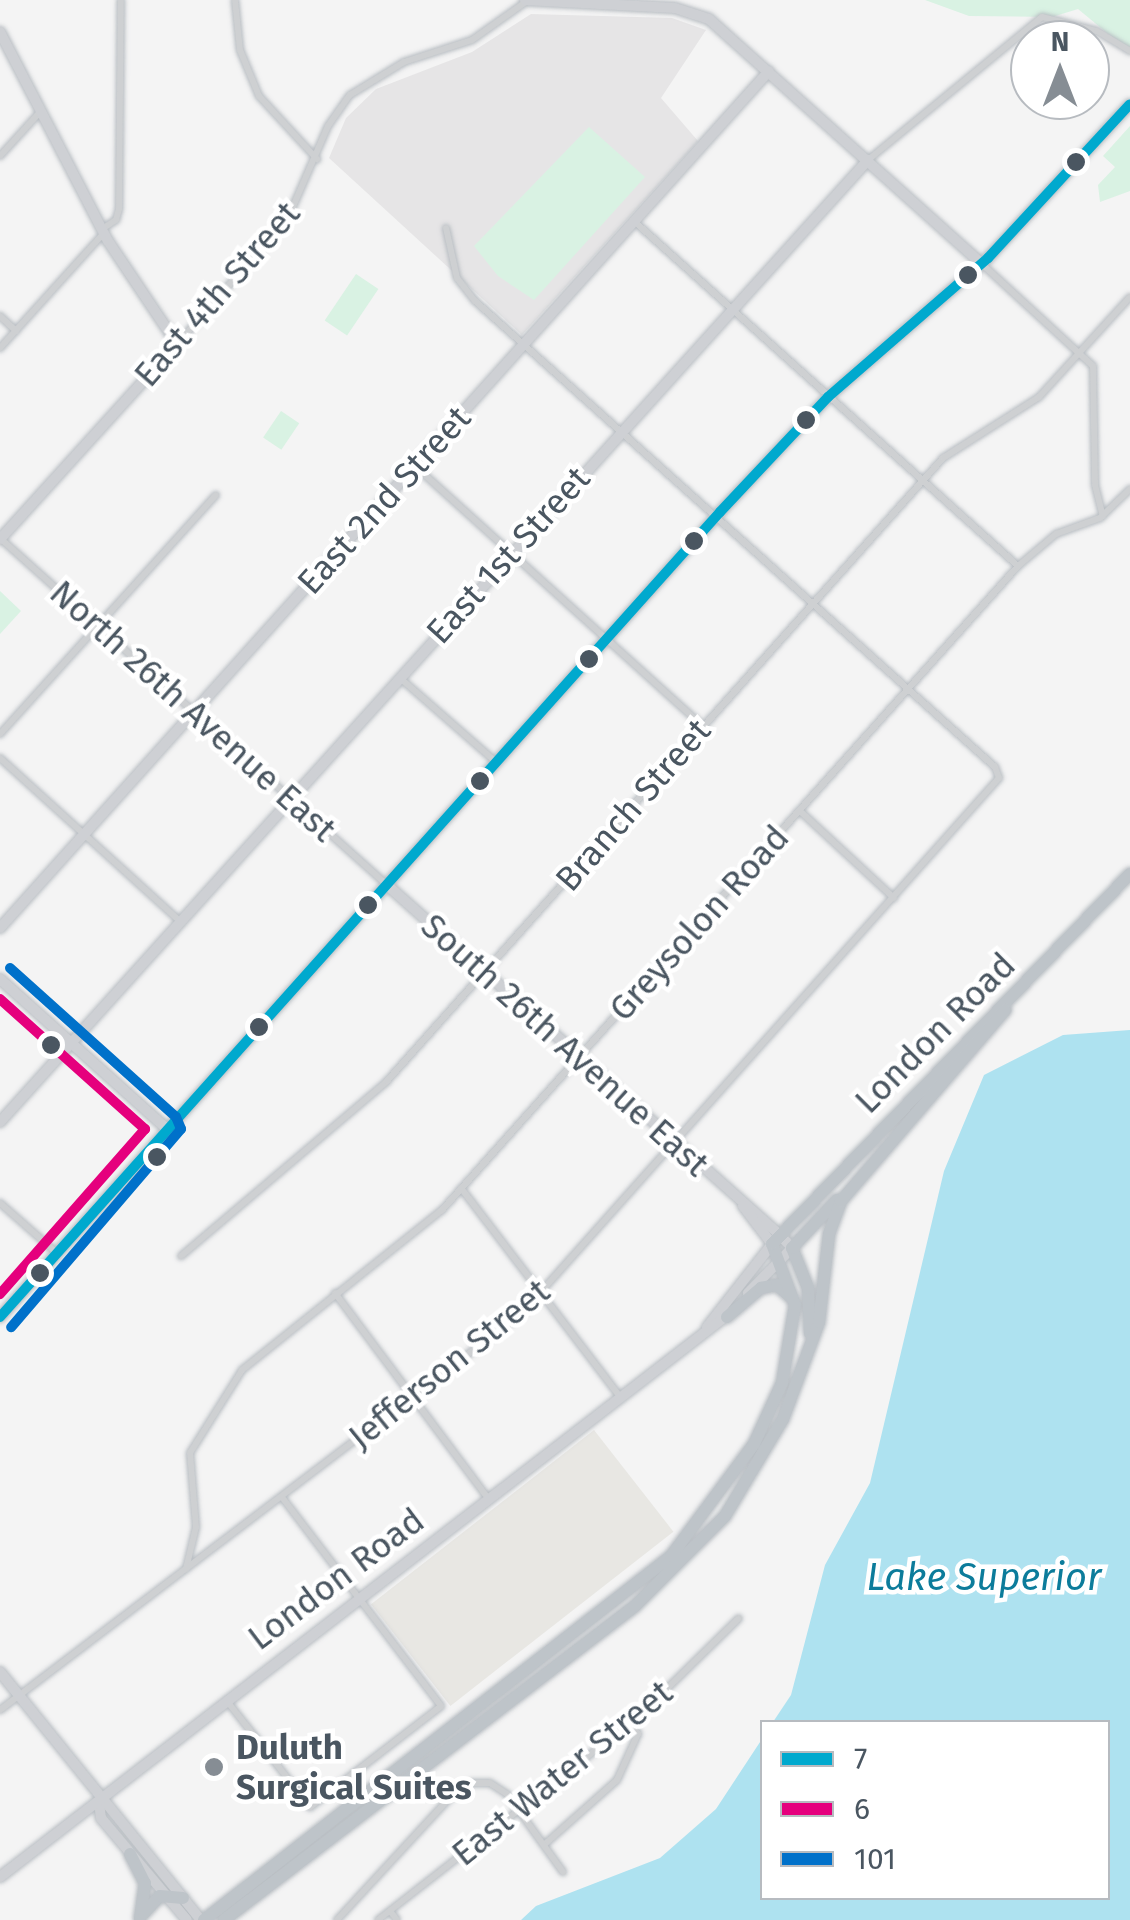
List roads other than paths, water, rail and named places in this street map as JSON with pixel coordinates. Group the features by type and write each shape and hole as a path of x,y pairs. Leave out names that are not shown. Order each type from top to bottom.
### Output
{"highway":[{"name":"London Road","path":"776,1239 982,1021 1006,1007 1130,874"},
{"path":"224,1920 680,1565 726,1516 762,1459 806,1356 825,1293 831,1223 869,1161 1006,1007"},
{"name":"London Road","path":"792,1248 869,1161"},
{"path":"197,1919 671,1556 754,1444 782,1382 796,1305 776,1239"},
{"path":"792,1248 808,1288 806,1356"},
{"path":"727,1317 762,1288 777,1286 788,1290 796,1305"},
{"path":"130,1854 146,1883 140,1919"},
{"path":"140,1919 167,1895 183,1898"}],"street":[{"path":"0,348 116,220 121,0"},
{"path":"236,0 240,50 259,96 317,159"},
{"path":"526,0 690,10 721,28 1080,352 1095,374 1094,485 1103,516"},
{"name":"East 4th Street","path":"0,538 288,218 339,108 364,84 404,62 472,40 526,0"},
{"name":"East 1st Street","path":"0,1122 729,308 868,160 1044,16 1096,30 1130,51"},
{"path":"0,32 103,231 176,344"},
{"name":"East 2nd Street","path":"0,928 769,72"},
{"path":"0,1318 715,516 828,397 982,264 1130,104"},
{"path":"0,156 41,111"},
{"path":"634,222 1018,566"},
{"path":"446,228 459,282 908,688"},
{"name":"Branch Street","path":"181,1256 380,1088 480,971 922,480 957,445 1038,397 1130,297"},
{"path":"0,316 16,330"},
{"path":"415,466 702,725"},
{"name":"Greysolon Road","path":"185,1570 196,1527 190,1460 196,1435 248,1363 424,1226 1018,566 1056,534 1103,516 1130,489"},
{"path":"0,734 216,494"},
{"name":"North 26th Avenue East","path":"0,538 386,884"},
{"path":"398,676 498,762"},
{"name":"Jefferson Street","path":"0,1710 413,1397 540,1294 676,1144 999,776 908,688"},
{"path":"0,758 180,920"},
{"path":"800,811 894,898"},
{"name":"South 26th Avenue East","path":"386,884 776,1239 792,1248"},
{"path":"0,979 166,1128"},
{"path":"461,1188 623,1401"},
{"path":"0,1203 57,1252"},
{"name":"London Road","path":"0,1877 360,1598 623,1401 707,1327 776,1239"},
{"name":"London Road","path":"707,1327 727,1317 792,1248"},
{"path":"335,1294 491,1501"},
{"path":"228,1701 310,1807 441,1706 282,1497"},
{"name":"East Water Street","path":"378,1920 631,1723 738,1618"},
{"path":"0,1672 99,1801 197,1919"},
{"path":"545,1844 617,1780 638,1734 631,1723"},
{"path":"337,1920 464,1786 498,1786 519,1808 563,1872"},
{"path":"99,1801 102,1818 130,1854 167,1895 197,1919"},
{"path":"390,1911 397,1920"}],"water":[{"name":"Lake Superior","path":"1130,1030 1130,1920 521,1920 536,1906 660,1858 716,1809 760,1742 760,1900 1110,1900 1110,1720 774,1720 791,1695 825,1565 870,1483 944,1171 984,1075 1063,1035"}],"place":[{"name":"Duluth Surgical Suites","path":"214,1767"}]}
